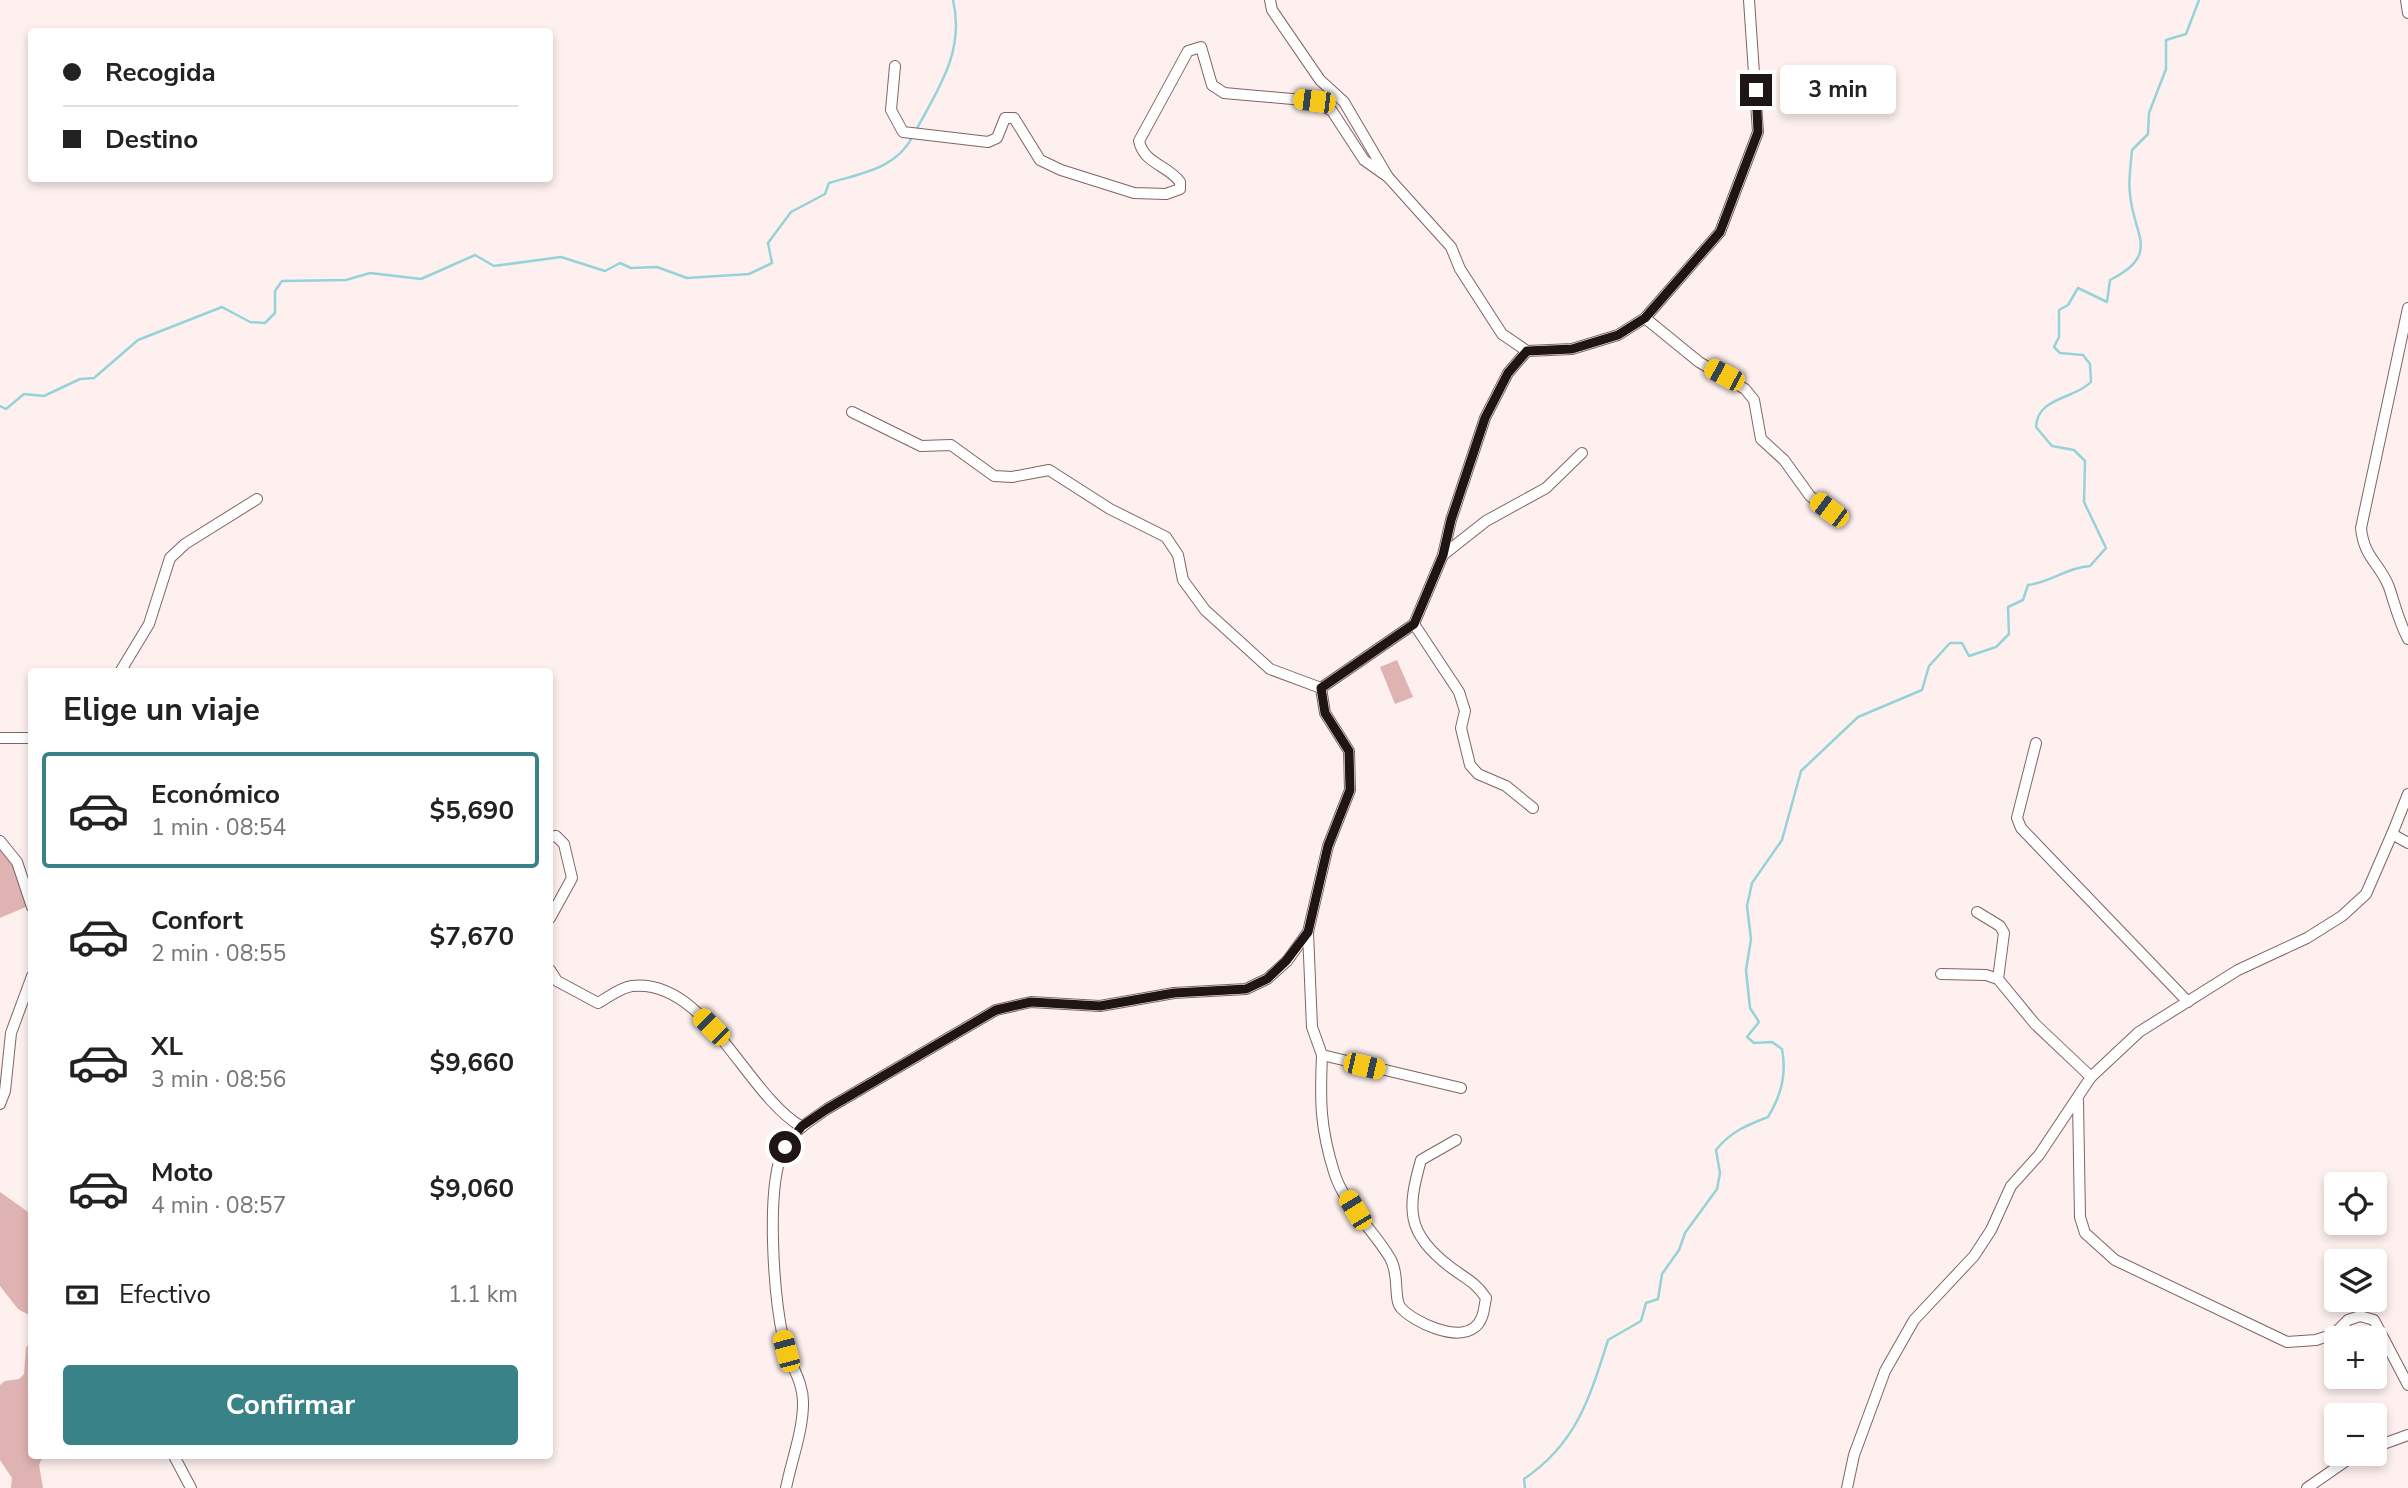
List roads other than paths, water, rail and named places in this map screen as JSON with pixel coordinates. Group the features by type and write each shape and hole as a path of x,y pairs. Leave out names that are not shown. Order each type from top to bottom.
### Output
{"street":[{"path":"1270,0 1272,10 1320,80 1344,102 1388,177 1451,247 1480,302 1502,334 1527,351 1572,349 1618,335 1645,318 1720,232 1758,132 1749,0"},
{"path":"2406,0 2408,13"},
{"path":"895,66 891,110 903,132 988,142 997,138 1005,118 1014,118 1040,160 1134,193 1166,194 1180,188 1181,182 1148,158 1141,151 1139,141 1188,51 1195,47 1204,51 1212,85 1224,93 1314,101 1332,111 1364,160 1388,177"},
{"path":"2408,307 2361,528 2363,549 2388,586 2398,619 2408,639"},
{"path":"1645,318 1699,362 1745,389 1754,400 1761,439 1784,460 1810,496 1829,510"},
{"path":"1321,688 1414,624 1443,555 1451,520 1485,418 1508,373 1527,351"},
{"path":"852,412 920,446 951,445 994,476 1012,477 1049,470 1110,509 1166,537 1178,555 1183,580 1205,610 1270,669 1321,688"},
{"path":"1443,555 1486,522 1546,488 1582,453"},
{"path":"122,668 149,624 170,558 185,544 257,499"},
{"path":"1414,624 1459,692 1465,711 1461,728 1470,765 1478,774 1506,786 1534,808"},
{"path":"1321,688 1325,713 1349,751 1350,790 1328,846 1308,932 1312,1027 1322,1055 1320,1118 1335,1175 1366,1227 1390,1257 1398,1275 1397,1299 1400,1307 1433,1328 1461,1333 1475,1327 1483,1315 1486,1297 1475,1282 1449,1266 1420,1238 1409,1211 1421,1160 1456,1140"},
{"path":"0,738 28,738"},
{"path":"2036,743 2017,818 2021,828 2188,1002"},
{"path":"1847,1488 1854,1455 1885,1371 1914,1320 1974,1256 1991,1230 2011,1186 2078,1101 2091,1077 2139,1032 2238,970 2307,938 2342,916 2366,894 2408,794"},
{"path":"2392,834 2408,843"},
{"path":"553,837 559,838 564,844 572,878 553,913"},
{"path":"0,841 17,862 28,895"},
{"path":"1977,912 2000,926 2004,933 1998,979"},
{"path":"786,1488 803,1405 798,1378 782,1337 775,1269 773,1189 785,1147 802,1126 969,1023 996,1010 1031,1002 1100,1006 1174,993 1246,989 1267,979 1286,961 1308,932"},
{"path":"1941,974 1986,975 1998,979 2035,1024 2091,1077"},
{"path":"553,975 557,981 598,1003 631,986 649,987 680,1000 721,1037 785,1117 802,1126"},
{"path":"0,1104 5,1091 11,1033 28,987"},
{"path":"1322,1055 1461,1088"},
{"path":"2078,1101 2080,1217 2085,1233 2096,1244 2137,1272 2287,1342 2316,1340 2334,1334 2348,1320 2360,1316 2374,1320 2408,1385"},
{"path":"2387,1443 2408,1435"},
{"path":"176,1459 191,1488"},
{"path":"2307,1488 2339,1466"}],"waterway":[{"path":"916,130 941,84 953,52 956,36 953,0"},
{"path":"1525,1488 1524,1479 1557,1450 1579,1417 1595,1381 1608,1340 1641,1321 1646,1303 1658,1299 1662,1274 1679,1250 1685,1233 1717,1189 1720,1173 1716,1150 1739,1130 1768,1117 1776,1101 1783,1076 1782,1049 1772,1042 1754,1043 1747,1037 1759,1022 1750,1008 1746,970 1751,939 1747,906 1752,883 1782,840 1801,771 1858,717 1922,690 1929,666 1950,643 1962,643 1969,656 1996,647 2009,634 2008,607 2023,600 2028,585 2073,569 2090,566 2106,548 2084,502 2085,461 2074,450 2052,446 2036,427 2038,417 2050,404 2091,382 2090,364 2083,355 2060,353 2054,347 2059,337 2059,310 2068,305 2078,288 2107,302 2110,280 2126,271 2140,252 2141,243 2129,189 2132,150 2148,134 2149,113 2166,69 2166,40 2186,34 2199,0"},
{"path":"0,406 6,409 24,394 44,396 80,379 94,378 138,340 222,307 250,322 265,323 275,313 275,291 282,281 346,280 370,273 421,279 475,255 494,266 561,257 605,271 620,263 631,268 657,267 687,278 749,274 772,263 768,243 791,212 825,194 829,183 888,163 906,147 913,136"}]}
